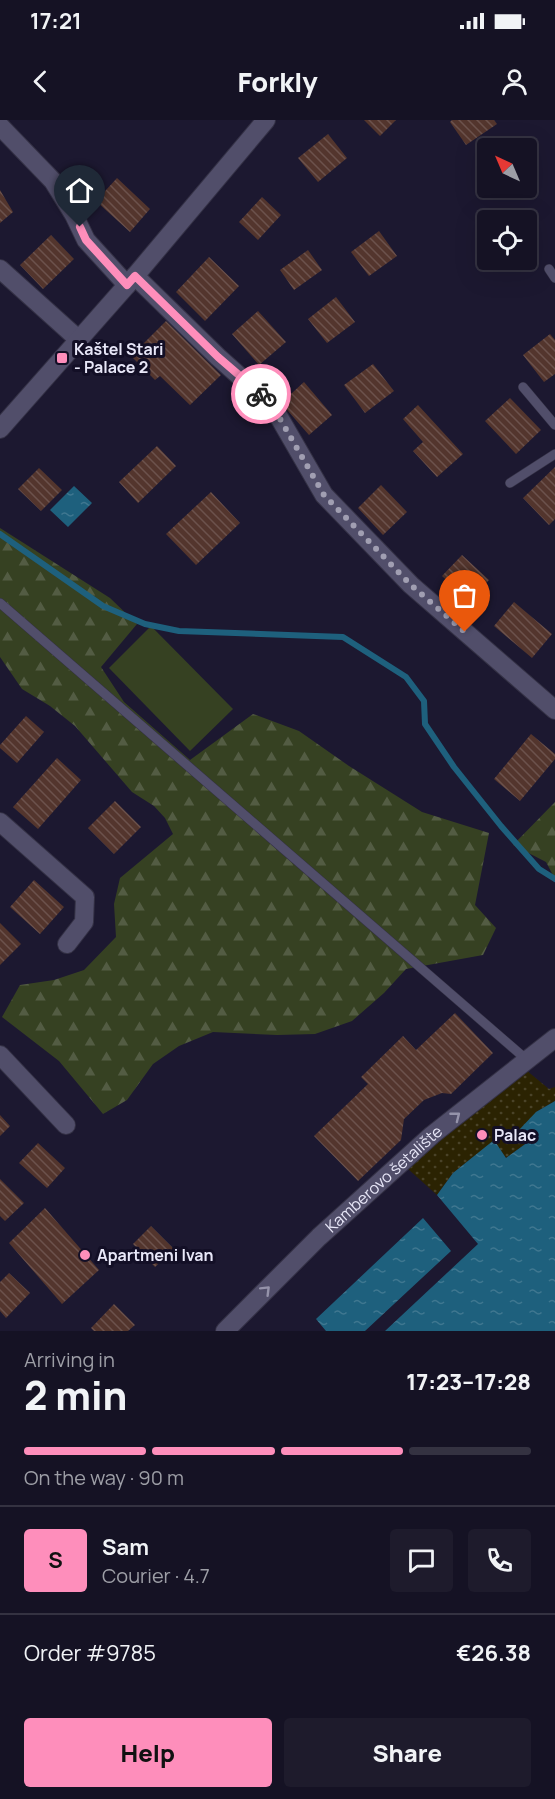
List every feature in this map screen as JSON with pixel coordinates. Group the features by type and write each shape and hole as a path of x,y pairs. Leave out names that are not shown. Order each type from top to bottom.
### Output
{"street":[{"path":"0,429 131,280 266,120"},
{"path":"0,126 53,181 74,214 86,240 272,405 324,495 411,585 555,710"},
{"path":"0,269 78,339"},
{"path":"0,822 85,897 84,922 67,944"},
{"name":"Kamberovo šetalište","path":"225,1331 320,1237 432,1135 555,1038"},
{"path":"0,1055 66,1125"}],"lane":[{"path":"549,269 555,278"},
{"path":"523,387 555,425"},
{"path":"510,483 555,454"},
{"path":"0,603 527,1060"}],"green space":[{"path":"0,528 110,598 137,624 101,667 124,702 190,760 253,714 299,731 422,812 489,833 475,905 496,928 483,955 406,969 384,993 352,1021 315,1034 213,1032 179,1046 153,1064 127,1100 103,1114 59,1061 2,1017 20,985 54,980 84,970 116,937 114,904 120,878 173,834 165,818 154,806 132,792 75,726 50,706 22,689 0,657"},
{"path":"151,626 233,709 190,751 109,668"},
{"path":"555,802 555,879 546,862 513,845"}],"sand":[{"name":"Palac","path":"526,1070 549,1089 555,1087 555,1101 536,1112 528,1142 506,1158 494,1141 453,1173 437,1195 408,1169 417,1154"}],"water":[{"path":"74,486 92,503 68,527 50,510"},
{"path":"555,1101 555,1331 385,1331 478,1244 437,1195 453,1173 494,1140 506,1158 528,1142 519,1130 536,1112"},
{"path":"423,1218 451,1251 365,1331 326,1331 316,1319"}],"building":[{"path":"364,120 396,120 380,136"},
{"path":"452,120 494,120 497,124 466,145 450,122"},
{"path":"328,134 347,158 318,182 298,158"},
{"path":"117,178 150,209 130,232 96,201"},
{"path":"0,190 13,212 0,223"},
{"path":"262,197 281,215 258,240 239,222"},
{"path":"379,231 397,256 369,276 351,252"},
{"path":"51,235 74,259 43,289 20,265"},
{"path":"308,250 322,270 294,290 280,270"},
{"path":"209,257 239,286 205,321 176,292"},
{"path":"336,297 355,322 327,343 308,319"},
{"path":"258,311 286,342 259,365 232,334"},
{"path":"166,321 221,375 190,405 160,376 155,380 131,356"},
{"path":"550,334 555,340 555,374 544,382 523,355"},
{"path":"373,364 394,391 365,413 344,385"},
{"path":"304,382 332,415 309,435 281,403"},
{"path":"510,398 541,430 516,454 485,421"},
{"path":"418,405 463,454 437,477 413,451 423,442 403,419"},
{"path":"157,446 176,466 138,503 119,482"},
{"path":"555,467 555,519 549,525 523,498"},
{"path":"39,468 62,490 41,511 18,489"},
{"path":"381,485 407,512 383,535 358,508"},
{"path":"211,492 240,523 196,565 166,534"},
{"path":"462,555 489,580 469,602 442,576"},
{"path":"514,602 552,634 532,658 494,626"},
{"path":"26,716 44,732 17,763 0,748 0,745"},
{"path":"531,734 555,754 555,759 520,801 494,779"},
{"path":"57,758 81,780 38,829 13,807"},
{"path":"115,801 141,827 114,854 88,828"},
{"path":"34,880 64,907 40,934 10,907"},
{"path":"0,923 21,944 0,965"},
{"path":"455,1013 493,1053 451,1094 442,1093 424,1100 404,1119 401,1140 358,1181 314,1136 368,1084 361,1077 403,1036 416,1050"},
{"path":"0,1115 10,1126 0,1136"},
{"path":"38,1143 65,1168 47,1188 19,1163"},
{"path":"0,1179 24,1203 5,1221 0,1216"},
{"path":"45,1208 99,1270 62,1304 9,1243"},
{"path":"151,1226 174,1249 155,1267 133,1244"},
{"path":"9,1273 30,1293 6,1318 0,1311 0,1282"},
{"path":"114,1304 135,1325 128,1331 94,1331 91,1328"}],"waterway":[{"path":"0,534 103,606 145,624 179,631 343,637 406,677 424,701 425,724 454,767 539,869 555,879"}],"way so far":[{"path":"261,394 272,405 324,495 411,585 465,632"}],"place":[{"name":"Kaštel Stari - Palace 2","path":"62,358"},
{"name":"Palac","path":"482,1135"},
{"name":"Apartmeni Ivan","path":"85,1255"}],"route":[{"path":"80,227 86,240 127,285 135,276 218,357 261,394"}]}
